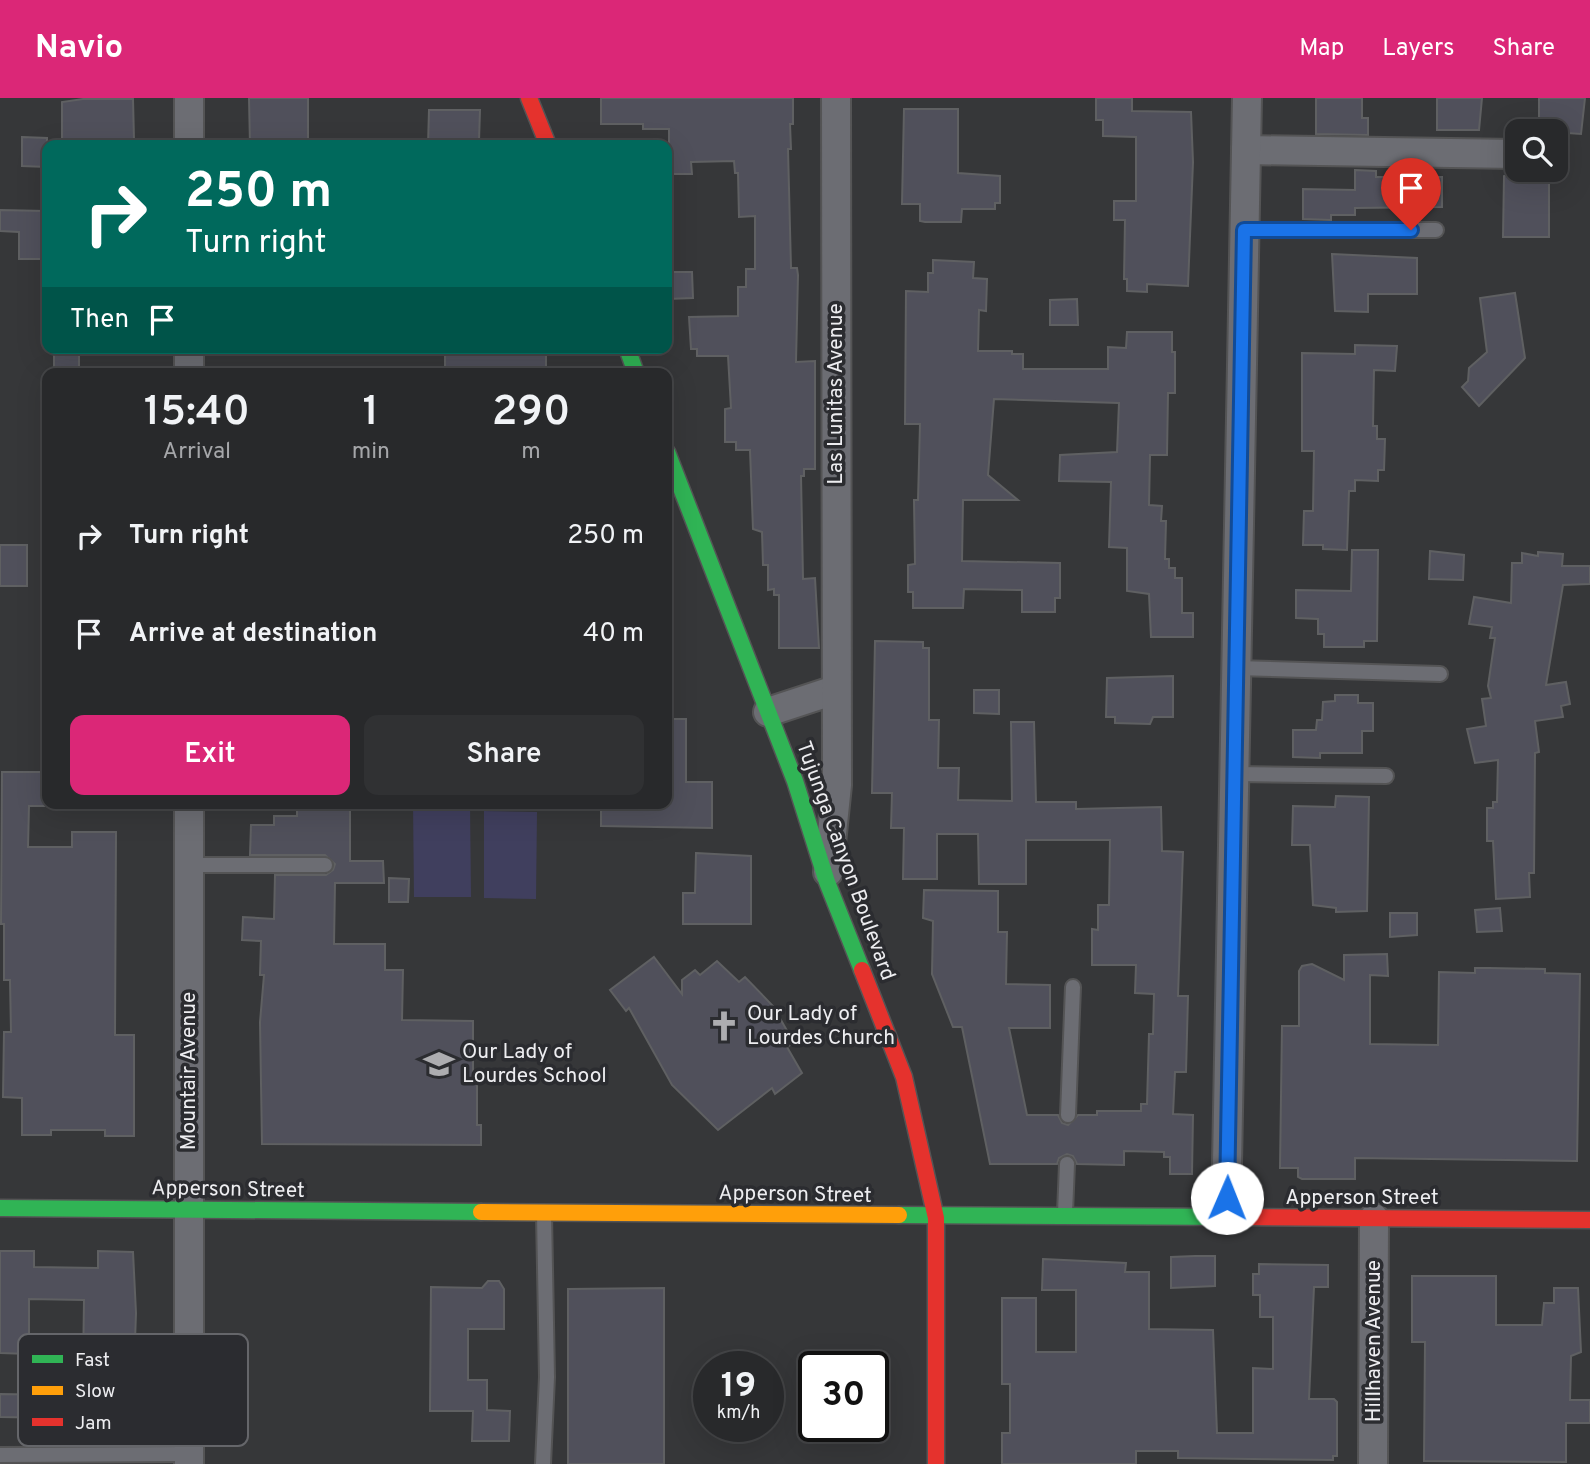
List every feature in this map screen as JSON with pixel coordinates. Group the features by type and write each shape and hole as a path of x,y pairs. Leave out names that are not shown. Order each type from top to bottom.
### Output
{"street":[{"path":"189,98 189,140"},
{"path":"529,98 546,140"},
{"name":"Las Lunitas Avenue","path":"827,882 837,785 836,98"},
{"path":"1226,1219 1247,98"},
{"path":"1246,150 1505,154"},
{"name":"Tujunga Canyon Boulevard","path":"672,465 795,781 827,882 904,1077 936,1218 936,1464"},
{"path":"768,712 835,690"},
{"name":"Mountair Avenue","path":"189,809 189,1334"},
{"name":"Apperson Street","path":"0,1208 936,1218 1590,1220"},
{"name":"Hillhaven Avenue","path":"1373,1464 1374,1219"}],"lane":[{"path":"1244,230 1436,230"},
{"path":"1236,668 1440,674"},
{"path":"1235,774 1386,776"},
{"path":"189,865 325,865"},
{"path":"1068,1115 1073,987"},
{"path":"1065,1218 1067,1164"},
{"path":"543,1464 547,1377 544,1214"},
{"path":"0,1455 189,1459"}],"shaded area":[{"path":"413,809 470,809 471,897 414,897"},
{"path":"484,811 537,812 536,899 484,898"}],"building":[{"path":"249,98 308,98 308,140 250,140"},
{"path":"601,98 793,98 791,149 788,149 791,268 797,268 798,275 796,362 815,361 815,469 804,469 804,476 801,476 803,579 815,578 819,648 779,648 779,595 774,595 774,589 768,590 768,565 763,565 762,532 753,529 750,450 736,450 736,442 725,442 725,409 731,408 728,356 697,356 697,349 691,349 689,317 738,316 738,287 746,287 746,269 755,269 755,216 739,217 738,173 735,173 734,161 691,162 692,174 672,174 672,140 669,140 669,129 643,129 643,124 601,124"},
{"path":"1096,98 1132,98 1132,111 1191,112 1193,162 1188,286 1147,284 1147,292 1127,291 1127,279 1124,279 1125,220 1114,220 1114,201 1136,201 1136,137 1103,136 1103,120 1096,120"},
{"path":"1316,98 1362,98 1362,118 1368,118 1368,135 1316,134"},
{"path":"1437,98 1482,98 1479,130 1437,130"},
{"path":"1539,98 1585,98 1581,134 1568,133 1568,119 1539,119"},
{"path":"83,99 133,99 134,140 62,140 62,102"},
{"path":"904,109 958,109 958,173 1000,176 1000,203 995,203 995,209 962,209 961,222 925,222 920,221 920,204 902,204"},
{"path":"429,110 480,110 479,140 428,140"},
{"path":"22,137 47,138 42,140 42,167 22,166"},
{"path":"1355,170 1376,171 1376,177 1442,177 1442,207 1355,208 1355,215 1331,215 1331,220 1303,219 1303,189 1355,190"},
{"path":"1504,176 1505,182 1549,182 1549,237 1503,237"},
{"path":"0,210 42,211 42,259 19,259 19,232 0,231"},
{"path":"1332,254 1417,258 1417,294 1368,294 1368,312 1335,311"},
{"path":"933,260 974,262 973,278 987,279 986,311 979,310 978,351 1012,351 1012,354 1023,354 1023,369 1108,369 1108,347 1126,348 1127,332 1172,332 1175,393 1168,393 1167,455 1150,455 1149,505 1162,506 1161,521 1166,521 1165,559 1169,559 1169,568 1175,568 1175,578 1182,578 1182,613 1193,613 1193,637 1151,637 1149,594 1127,591 1127,548 1109,547 1111,482 1059,481 1060,455 1117,452 1119,403 994,399 988,475 1018,500 963,500 962,561 1060,563 1060,598 1055,598 1055,612 1022,612 1022,590 964,589 963,608 913,608 913,592 908,592 908,565 915,564 914,500 918,500 920,424 905,424 906,291 928,292 928,273 933,273"},
{"path":"672,272 692,272 693,298 672,299"},
{"path":"1515,293 1525,358 1479,406 1462,387 1468,381 1469,368 1487,352 1480,298"},
{"path":"1077,299 1078,325 1050,325 1050,300"},
{"path":"1355,345 1397,346 1395,371 1374,370 1373,426 1377,426 1377,439 1385,439 1384,470 1378,470 1378,481 1355,480 1355,491 1349,491 1347,550 1323,549 1323,545 1303,545 1304,511 1313,511 1314,451 1302,451 1302,353 1355,354"},
{"path":"54,354 79,354 79,368 54,368"},
{"path":"445,354 546,354 546,368 445,368"},
{"path":"0,545 27,545 27,586 0,586"},
{"path":"1352,550 1378,550 1377,641 1364,641 1364,647 1324,647 1324,634 1318,634 1318,619 1296,618 1296,590 1351,591"},
{"path":"1430,551 1464,555 1463,580 1429,579"},
{"path":"1538,552 1563,554 1562,566 1590,566 1590,584 1563,585 1546,685 1566,682 1570,704 1561,706 1563,717 1535,721 1539,752 1535,753 1534,873 1529,873 1530,897 1496,899 1493,841 1487,841 1487,808 1493,808 1493,802 1497,802 1498,760 1475,763 1467,729 1486,726 1482,699 1491,698 1488,686 1495,638 1490,638 1492,627 1469,624 1474,597 1511,603 1512,563 1522,563 1522,553 1538,556"},
{"path":"875,641 923,642 923,648 929,648 929,720 939,720 938,768 959,768 958,800 1012,801 1011,722 1034,722 1036,802 1076,802 1076,809 1161,807 1162,851 1183,852 1178,996 1188,996 1186,1072 1175,1072 1173,1114 1193,1115 1192,1174 1170,1174 1170,1157 1164,1157 1164,1152 1124,1151 1124,1165 1077,1164 1073,1156 1067,1154 1059,1158 1057,1164 990,1164 962,1027 953,1027 932,974 933,921 923,918 924,890 998,891 998,932 1007,932 1006,984 1050,985 1050,1028 1009,1028 1027,1115 1058,1115 1062,1123 1068,1125 1078,1115 1097,1115 1097,1111 1141,1111 1141,1104 1147,1104 1149,1034 1153,1034 1154,994 1135,993 1136,965 1092,965 1092,929 1098,930 1098,905 1109,905 1110,840 1026,840 1026,884 979,884 978,834 937,834 937,879 903,879 904,828 891,828 892,793 872,793"},
{"path":"1173,676 1173,717 1153,717 1150,724 1115,723 1115,717 1106,717 1107,678"},
{"path":"974,690 999,690 999,714 974,713"},
{"path":"1335,695 1358,695 1358,703 1373,703 1373,731 1362,731 1362,753 1320,753 1320,758 1293,757 1293,730 1316,730 1317,720 1322,720 1323,702 1335,701"},
{"path":"672,719 686,719 686,782 712,782 712,828 601,826 601,809 672,809"},
{"path":"2,772 42,772 42,806 29,806 28,847 72,847 72,832 116,832 115,1035 134,1035 134,1136 105,1136 105,1130 51,1130 51,1135 22,1135 22,1098 3,1097 4,1032 11,1032 10,980 4,980 4,924 1,924"},
{"path":"1336,796 1369,797 1367,911 1336,912 1336,908 1313,905 1310,845 1292,845 1293,806 1335,807"},
{"path":"297,809 350,810 350,861 383,861 384,883 335,883 334,944 385,944 385,970 403,970 402,1020 473,1021 473,1071 477,1071 477,1125 481,1125 481,1145 262,1144 260,1022 264,975 260,975 261,941 242,940 243,917 274,919 275,875 326,875 333,870 335,864 325,855 250,855 251,825 274,825 274,816 297,816"},
{"path":"696,853 751,856 751,924 683,924 683,893 695,893"},
{"path":"389,878 409,879 408,902 389,902"},
{"path":"1500,908 1502,931 1477,932 1475,910"},
{"path":"1390,913 1417,913 1417,935 1390,937"},
{"path":"1387,954 1388,976 1370,975 1370,1044 1438,1045 1439,972 1475,973 1475,968 1489,968 1545,969 1545,973 1580,974 1577,1161 1355,1158 1355,1179 1302,1179 1298,1177 1298,1168 1280,1168 1282,1026 1299,1026 1299,971 1302,966 1312,964 1344,980 1344,955"},
{"path":"654,957 682,994 682,980 695,970 700,975 717,961 739,982 745,977 773,1006 794,1043 787,1047 802,1073 775,1094 772,1088 718,1130 672,1085 629,1008 626,1011 610,990"},
{"path":"0,1251 34,1251 34,1267 98,1268 98,1251 133,1252 135,1334 84,1334 84,1300 29,1299 29,1334 18,1334 18,1354 0,1353"},
{"path":"1215,1256 1215,1286 1171,1288 1171,1257"},
{"path":"1043,1259 1126,1263 1125,1272 1149,1272 1149,1329 1213,1330 1217,1433 1253,1433 1253,1368 1273,1369 1273,1317 1260,1317 1260,1295 1253,1295 1253,1274 1259,1274 1259,1264 1328,1265 1328,1287 1314,1287 1309,1399 1334,1399 1337,1402 1337,1456 1333,1456 1333,1460 1178,1458 1178,1451 1136,1451 1136,1464 1002,1464 1002,1433 1010,1433 1010,1384 1002,1384 1002,1298 1036,1298 1036,1352 1076,1352 1076,1290 1042,1290"},
{"path":"1412,1276 1496,1276 1496,1325 1542,1325 1544,1303 1554,1303 1554,1288 1578,1288 1581,1352 1571,1356 1570,1400 1590,1400 1590,1423 1566,1423 1566,1462 1424,1461 1425,1342 1412,1342"},
{"path":"488,1281 499,1281 504,1289 504,1329 468,1329 468,1380 487,1380 487,1410 510,1411 509,1441 472,1441 473,1411 430,1411 431,1287 482,1288"},
{"path":"664,1288 664,1464 568,1464 568,1289"},
{"path":"0,1394 18,1394 18,1417 0,1417"}],"traffic: fast":[{"path":"629,354 634,368"},
{"path":"672,465 795,781 827,882 862,970"},
{"path":"0,1208 481,1212"},
{"path":"899,1215 1243,1217"}],"traffic: slow":[{"path":"481,1212 899,1215"}],"traffic: jam":[{"path":"529,98 546,140"},
{"path":"862,970 904,1077 936,1218 936,1464"},
{"path":"1243,1217 1590,1220"}],"place":[{"name":"Our Lady of Lourdes Church","path":"724,1026"},
{"name":"Our Lady of Lourdes School","path":"439,1064"}],"route":[{"path":"1227,1198 1244,230 1411,230"}]}
